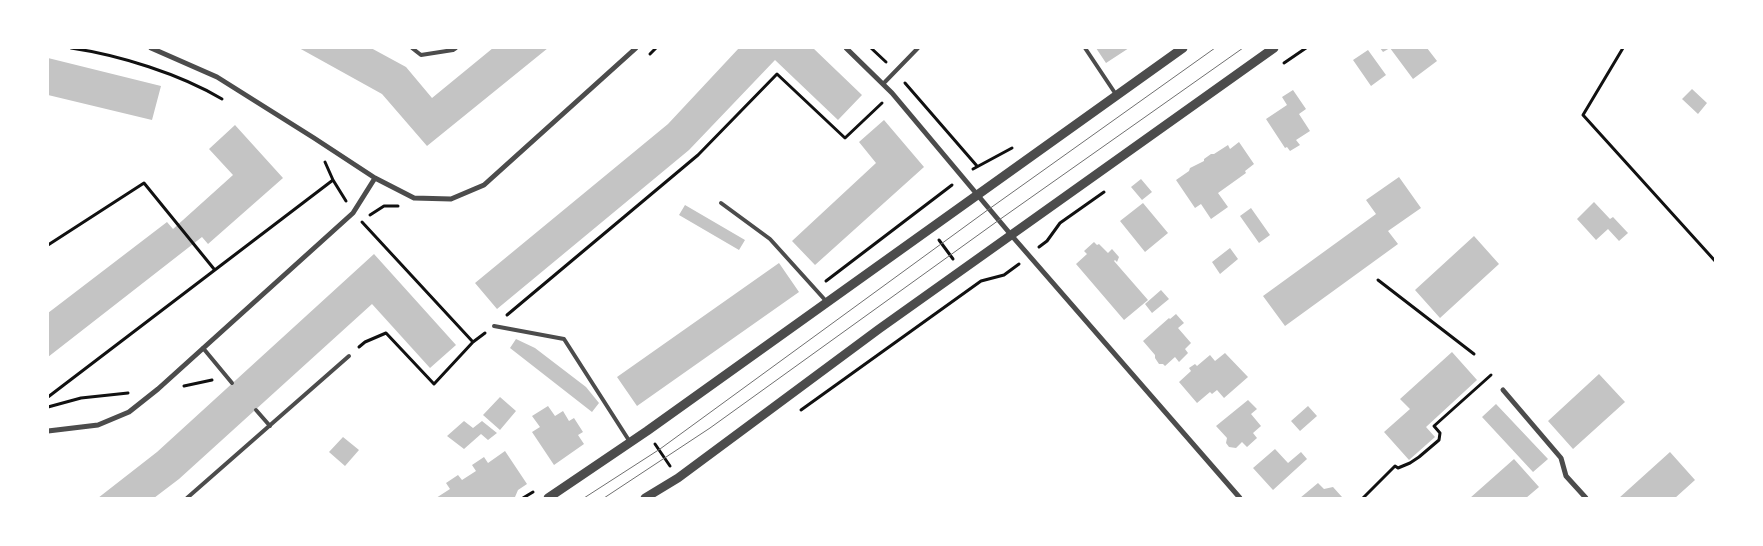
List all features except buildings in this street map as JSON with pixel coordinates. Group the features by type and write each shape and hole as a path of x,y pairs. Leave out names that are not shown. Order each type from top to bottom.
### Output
{"street":[{"path":"151,48 217,77 375,178 414,198 451,200 484,185 636,48"},
{"path":"846,48 883,84 1029,256 1240,498"},
{"path":"548,498 647,431 826,301 1183,48"},
{"path":"645,498 678,478 879,329 1274,48"},
{"path":"48,431 98,424 130,412 353,213 375,178"},
{"path":"1503,390 1561,458 1566,476 1586,498"}],"lane":[{"path":"412,48 421,54 456,48"},
{"path":"883,84 918,48"},
{"path":"1086,48 1117,96"},
{"path":"721,203 770,239 826,301"},
{"path":"494,326 564,339 630,442"},
{"path":"203,348 232,383"},
{"path":"187,498 349,356"},
{"path":"256,410 270,426"}],"path":[{"path":"71,48 97,52 158,70 210,92 226,102"},
{"path":"871,48 895,72 977,166"},
{"path":"1282,64 1306,48"},
{"path":"1623,48 1584,115 1716,262"},
{"path":"349,356 365,342 386,333 434,384 473,342 698,155 777,74 845,138 884,101"},
{"path":"974,286 918,211 977,166 1018,144"},
{"path":"317,157 326,162 333,180 353,213 473,342"},
{"path":"48,397 333,180"},
{"path":"48,245 144,183 214,269"},
{"path":"798,411 981,281 1004,275 1047,241 1060,223 1108,189"},
{"path":"1378,280 1474,354"},
{"path":"1363,498 1389,470 1395,466 1398,468 1410,463 1439,440 1440,433 1434,426 1492,375"},
{"path":"647,431 678,478"}],"tram line":[{"path":"584,498 660,449 989,209 1215,48"},
{"path":"604,498 710,428 999,220 1243,48"}]}
